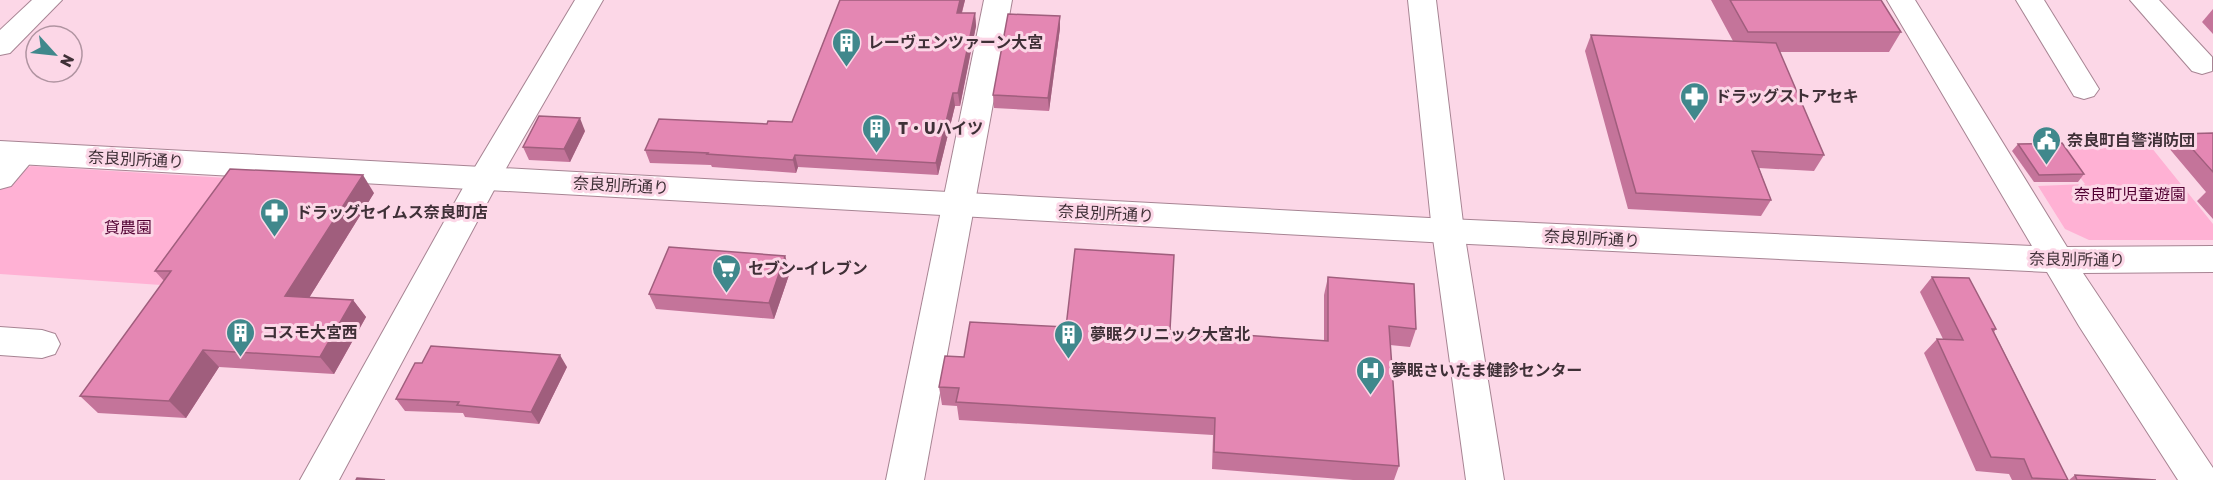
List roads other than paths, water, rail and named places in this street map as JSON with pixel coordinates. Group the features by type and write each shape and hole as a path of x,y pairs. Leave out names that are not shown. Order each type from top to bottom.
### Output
{"street":[{"path":"0,46 48,0"},
{"path":"320,480 485,177 589,0"},
{"path":"905,480 998,0"},
{"path":"1422,0 1448,231 1485,480"},
{"path":"1901,0 2098,326 2202,477"},
{"path":"2030,0 2084,89"},
{"path":"2144,0 2202,64"},
{"path":"0,178 11,153"},
{"name":"奈良別所通り","path":"11,153 1448,231 2059,260 2213,259"},
{"path":"0,341 42,344"}],"place":[{"name":"レーヴェンツァーン大宮","path":"847,68"},
{"name":"ドラッグストアセキ","path":"1694,122"},
{"name":"T・Uハイツ","path":"877,154"},
{"name":"奈良町自警消防団","path":"2046,166"},
{"name":"ドラッグセイムス奈良町店","path":"275,238"},
{"name":"セブン-イレブン","path":"727,294"},
{"name":"コスモ大宮西","path":"241,358"},
{"name":"夢眠クリニック大宮北","path":"1069,360"},
{"name":"夢眠さいたま健診センター","path":"1370,396"}],"park label":[{"name":"奈良町児童遊園","path":"2130,194"},
{"name":"貸農園","path":"128,227"}]}
